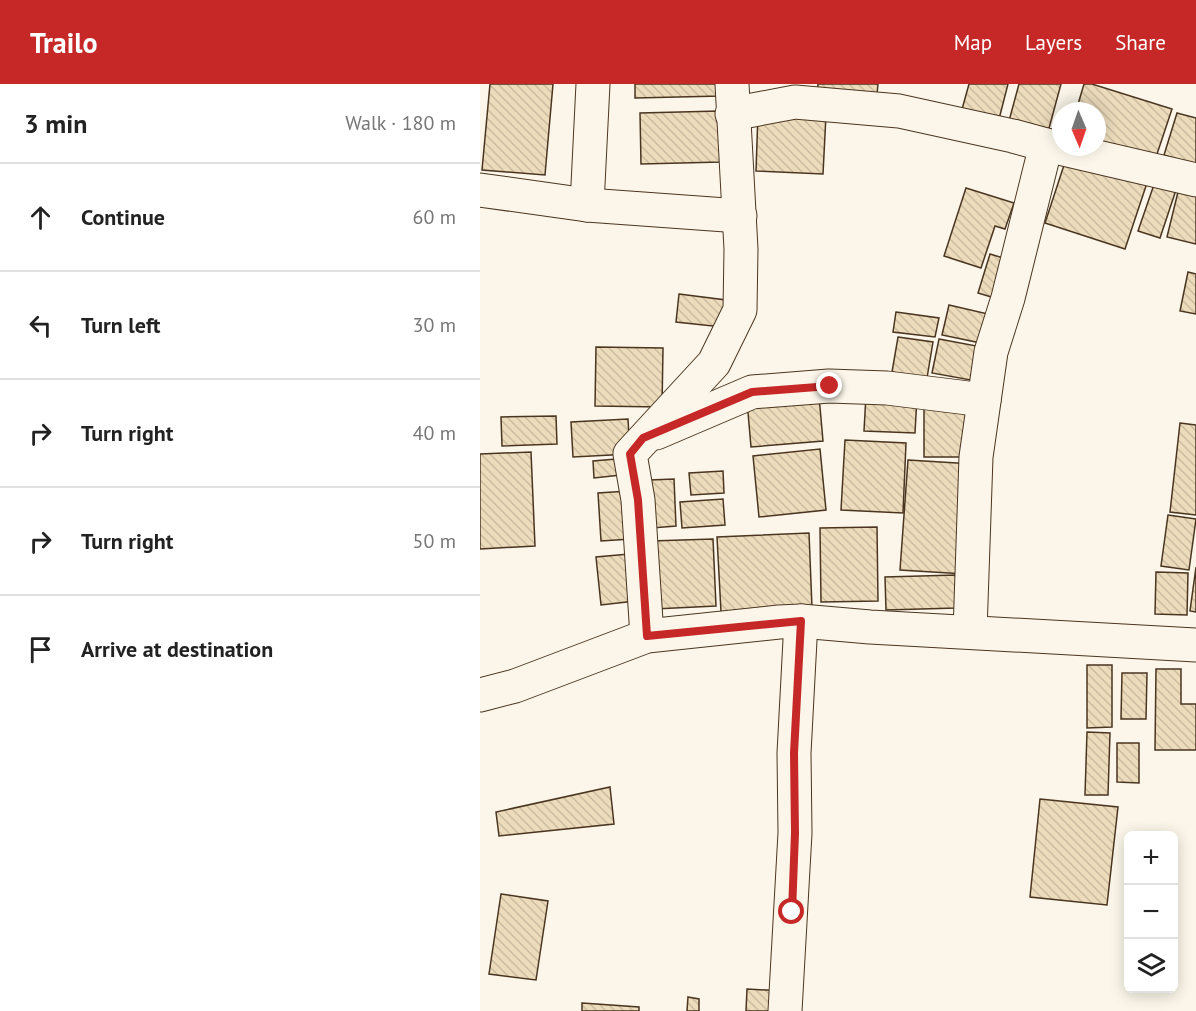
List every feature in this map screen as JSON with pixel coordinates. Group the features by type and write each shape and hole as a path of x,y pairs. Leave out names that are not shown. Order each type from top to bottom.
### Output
{"street":[{"path":"587,205 593,84"},
{"path":"647,636 638,500 630,454 714,363 740,310 740,216 732,99 899,111 1013,135 1046,146 1196,180"},
{"path":"970,632 976,457 991,352 1011,287 1046,146"},
{"path":"480,190 587,205 740,216"},
{"path":"643,438 752,392 830,386 887,388 984,400"},
{"path":"785,1011 794,867 794,753 801,621"},
{"path":"480,695 515,686 647,636 801,621 1196,645"}],"building":[{"path":"490,84 553,84 545,175 482,170"},
{"path":"635,84 721,84 721,96 635,98"},
{"path":"818,84 878,84 876,104 817,98"},
{"path":"969,84 1008,84 998,123 961,113"},
{"path":"1019,84 1061,84 1056,102 1052,102 1052,117 1048,132 1009,121"},
{"path":"1084,84 1092,84 1172,109 1154,163 1106,148 1106,102 1079,102"},
{"path":"719,111 721,162 641,164 640,113"},
{"path":"758,113 826,115 823,174 756,171"},
{"path":"1177,113 1196,118 1196,165 1164,155"},
{"path":"1067,156 1147,183 1125,249 1045,223"},
{"path":"1158,173 1179,181 1160,238 1138,231"},
{"path":"966,188 1014,203 1005,229 995,226 981,268 944,256"},
{"path":"1178,192 1196,196 1196,244 1167,237"},
{"path":"990,254 1010,260 998,299 978,293"},
{"path":"1188,272 1196,274 1196,314 1180,311"},
{"path":"679,294 726,300 722,327 676,322"},
{"path":"949,305 988,314 981,343 942,335"},
{"path":"896,312 939,318 935,337 893,332"},
{"path":"898,337 933,342 927,378 892,372"},
{"path":"939,339 982,347 976,381 932,373"},
{"path":"596,347 663,348 662,407 595,406"},
{"path":"866,395 917,397 915,433 864,431"},
{"path":"819,396 823,441 751,447 747,401"},
{"path":"976,401 976,457 924,457 924,402"},
{"path":"556,416 557,444 502,446 501,417"},
{"path":"628,419 630,454 573,457 571,422"},
{"path":"1180,423 1196,425 1196,515 1170,512"},
{"path":"845,440 906,443 903,513 841,510"},
{"path":"820,449 826,510 759,517 753,456"},
{"path":"531,452 535,546 480,549 480,454"},
{"path":"628,458 630,474 594,478 593,461"},
{"path":"908,460 973,464 965,574 900,570"},
{"path":"723,471 724,493 691,495 689,473"},
{"path":"674,479 676,526 652,528 650,480"},
{"path":"628,491 631,539 601,541 598,493"},
{"path":"723,499 725,525 682,528 680,502"},
{"path":"1168,515 1196,519 1189,570 1161,566"},
{"path":"877,527 878,601 821,602 820,528"},
{"path":"809,533 812,608 721,612 717,537"},
{"path":"713,539 716,606 654,609 651,541"},
{"path":"629,554 635,601 601,605 596,557"},
{"path":"1196,567 1196,612 1190,611"},
{"path":"1156,572 1188,573 1187,615 1155,614"},
{"path":"956,575 956,608 886,610 885,577"},
{"path":"1087,665 1112,665 1112,727 1087,728"},
{"path":"1156,669 1181,669 1181,704 1196,704 1196,750 1155,750"},
{"path":"1122,673 1147,673 1146,719 1121,719"},
{"path":"1087,732 1110,733 1108,795 1085,795"},
{"path":"1117,743 1139,743 1139,783 1117,782"},
{"path":"610,787 614,824 499,836 496,812"},
{"path":"1040,799 1118,807 1107,905 1030,897"},
{"path":"501,894 548,901 536,980 489,974"},
{"path":"747,989 785,991 784,1011 746,1011"},
{"path":"688,997 699,999 699,1011 687,1011"},
{"path":"582,1003 639,1007 639,1011 582,1011"}],"route":[{"path":"792,912 795,833 794,753 801,621 647,636 638,500 630,454 643,438 752,392 830,386"}]}
